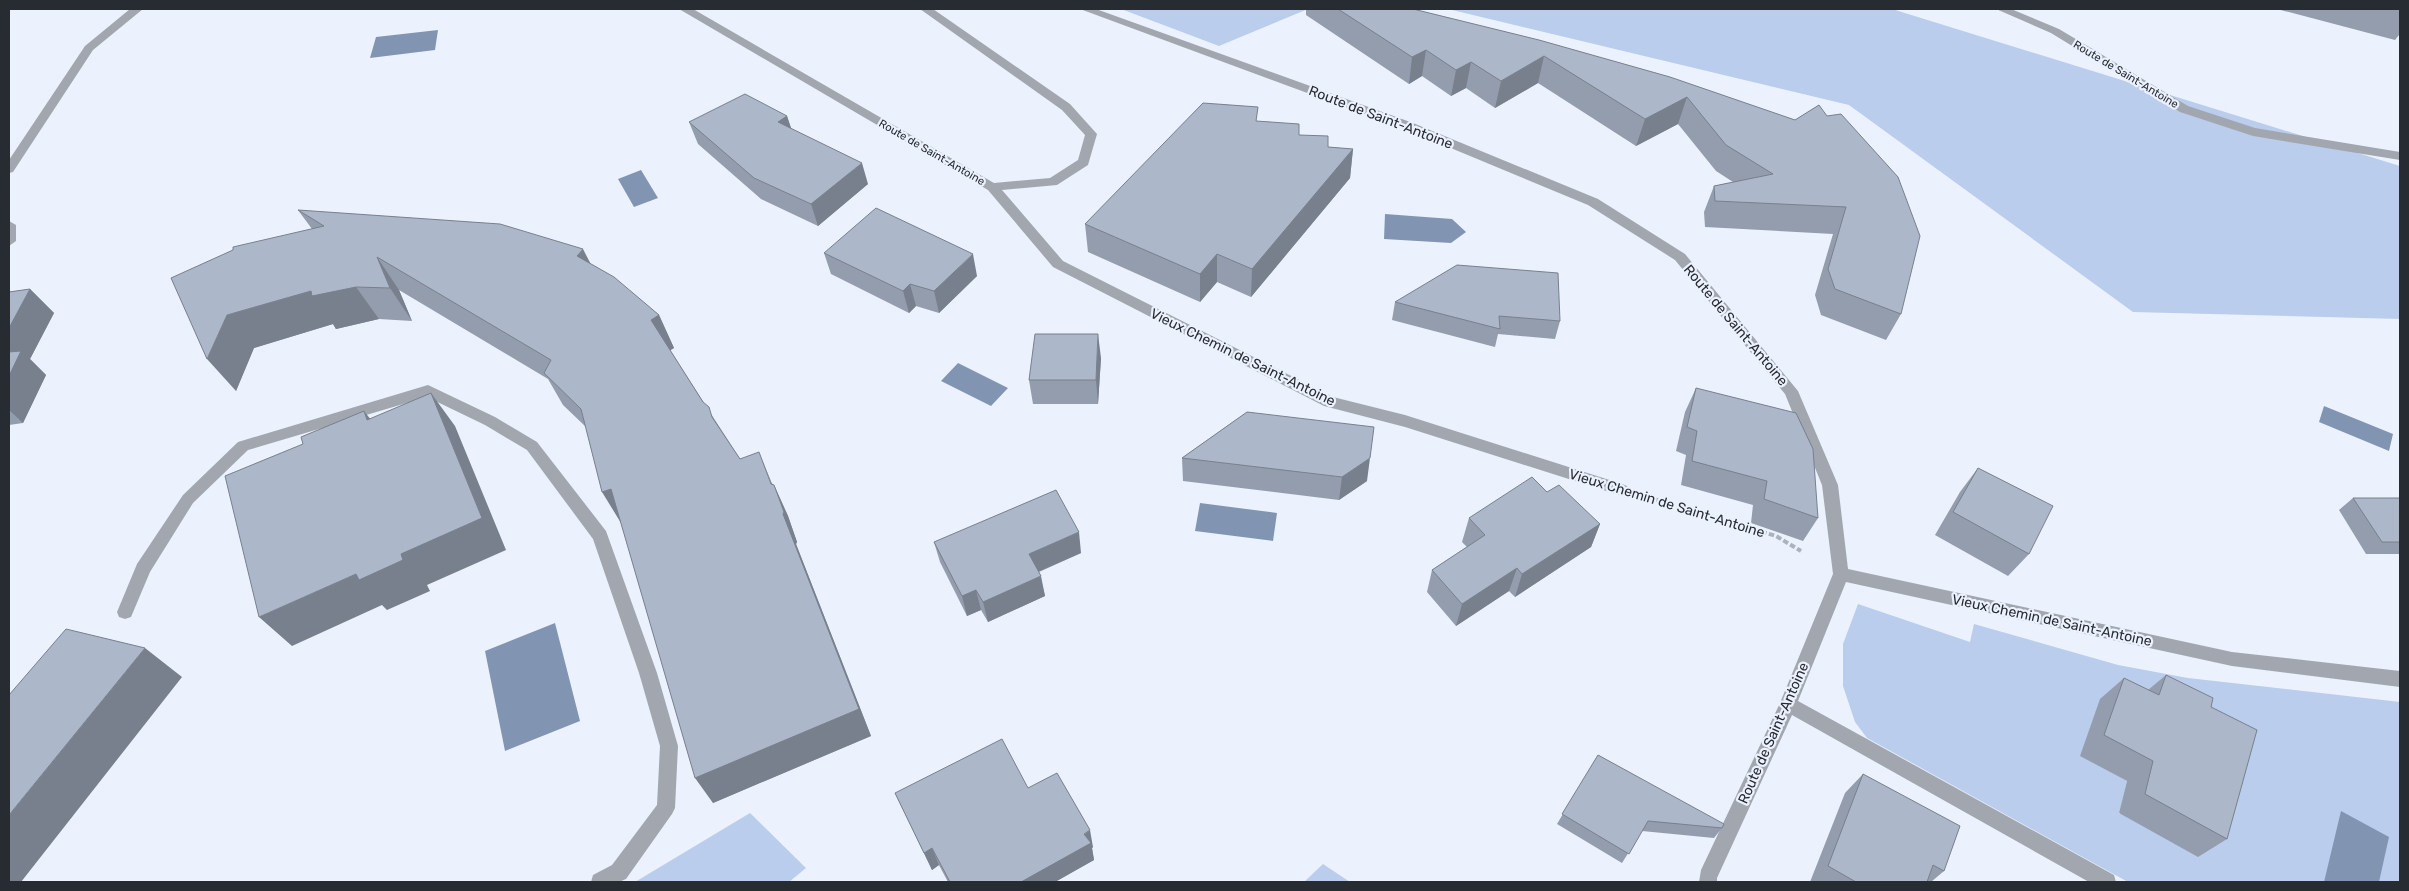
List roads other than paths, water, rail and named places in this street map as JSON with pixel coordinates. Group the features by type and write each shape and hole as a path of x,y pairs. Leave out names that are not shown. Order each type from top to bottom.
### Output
{"street":[{"path":"9,169 89,48 137,9"},
{"name":"Route de Saint-Antoine","path":"685,9 992,187 1053,182 1084,162 1091,134 1066,107 926,9"},
{"name":"Route de Saint-Antoine","path":"1086,9 1409,126 1584,198 1680,257 1791,391 1830,485 1841,574 1788,704 1708,877 1708,882"},
{"name":"Route de Saint-Antoine","path":"2002,9 2055,31 2184,109 2253,132 2398,150"},
{"name":"Vieux Chemin de Saint-Antoine","path":"992,187 1058,264 1328,402 1405,421 1622,490"},
{"path":"9,225 9,241"},
{"path":"125,612 143,568 188,499 242,446 428,391 498,426 532,446 600,536 648,673 669,746 666,808 619,872 600,882"},
{"name":"Vieux Chemin de Saint-Antoine","path":"1841,574 2232,659 2400,679"},
{"path":"1788,704 2106,882"}]}
